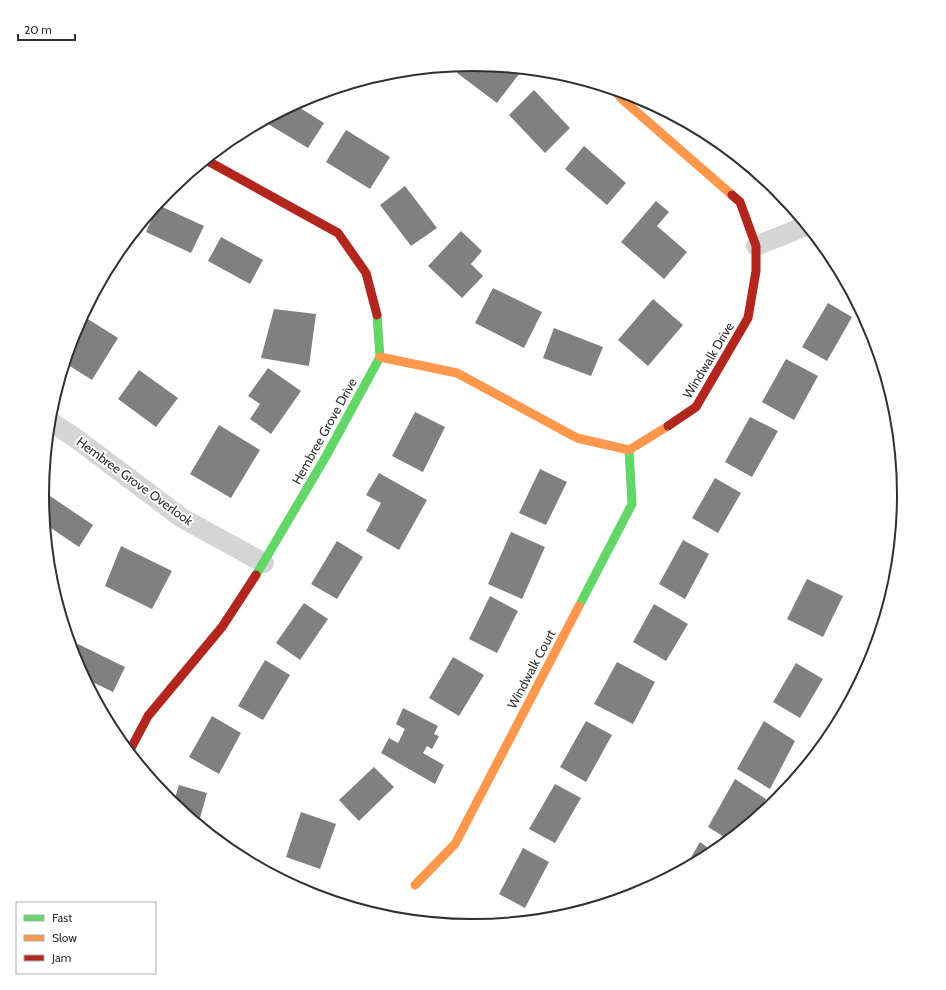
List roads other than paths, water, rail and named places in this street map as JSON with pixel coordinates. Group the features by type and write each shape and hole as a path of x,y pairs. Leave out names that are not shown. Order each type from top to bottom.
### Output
{"street":[{"name":"Windwalk Drive","path":"621,98 740,202 756,246 756,271 748,318 696,407 629,450"},
{"path":"210,162 338,233 366,273 377,311 380,358 457,373 577,438 629,450"},
{"path":"756,246 802,228"},
{"name":"Hembree Grove Drive","path":"132,746 148,716 222,627 264,563 325,458 380,358"},
{"name":"Hembree Grove Overlook","path":"55,425 74,437 182,518 264,563"},
{"name":"Windwalk Court","path":"415,885 454,844 632,504 629,450"}]}
